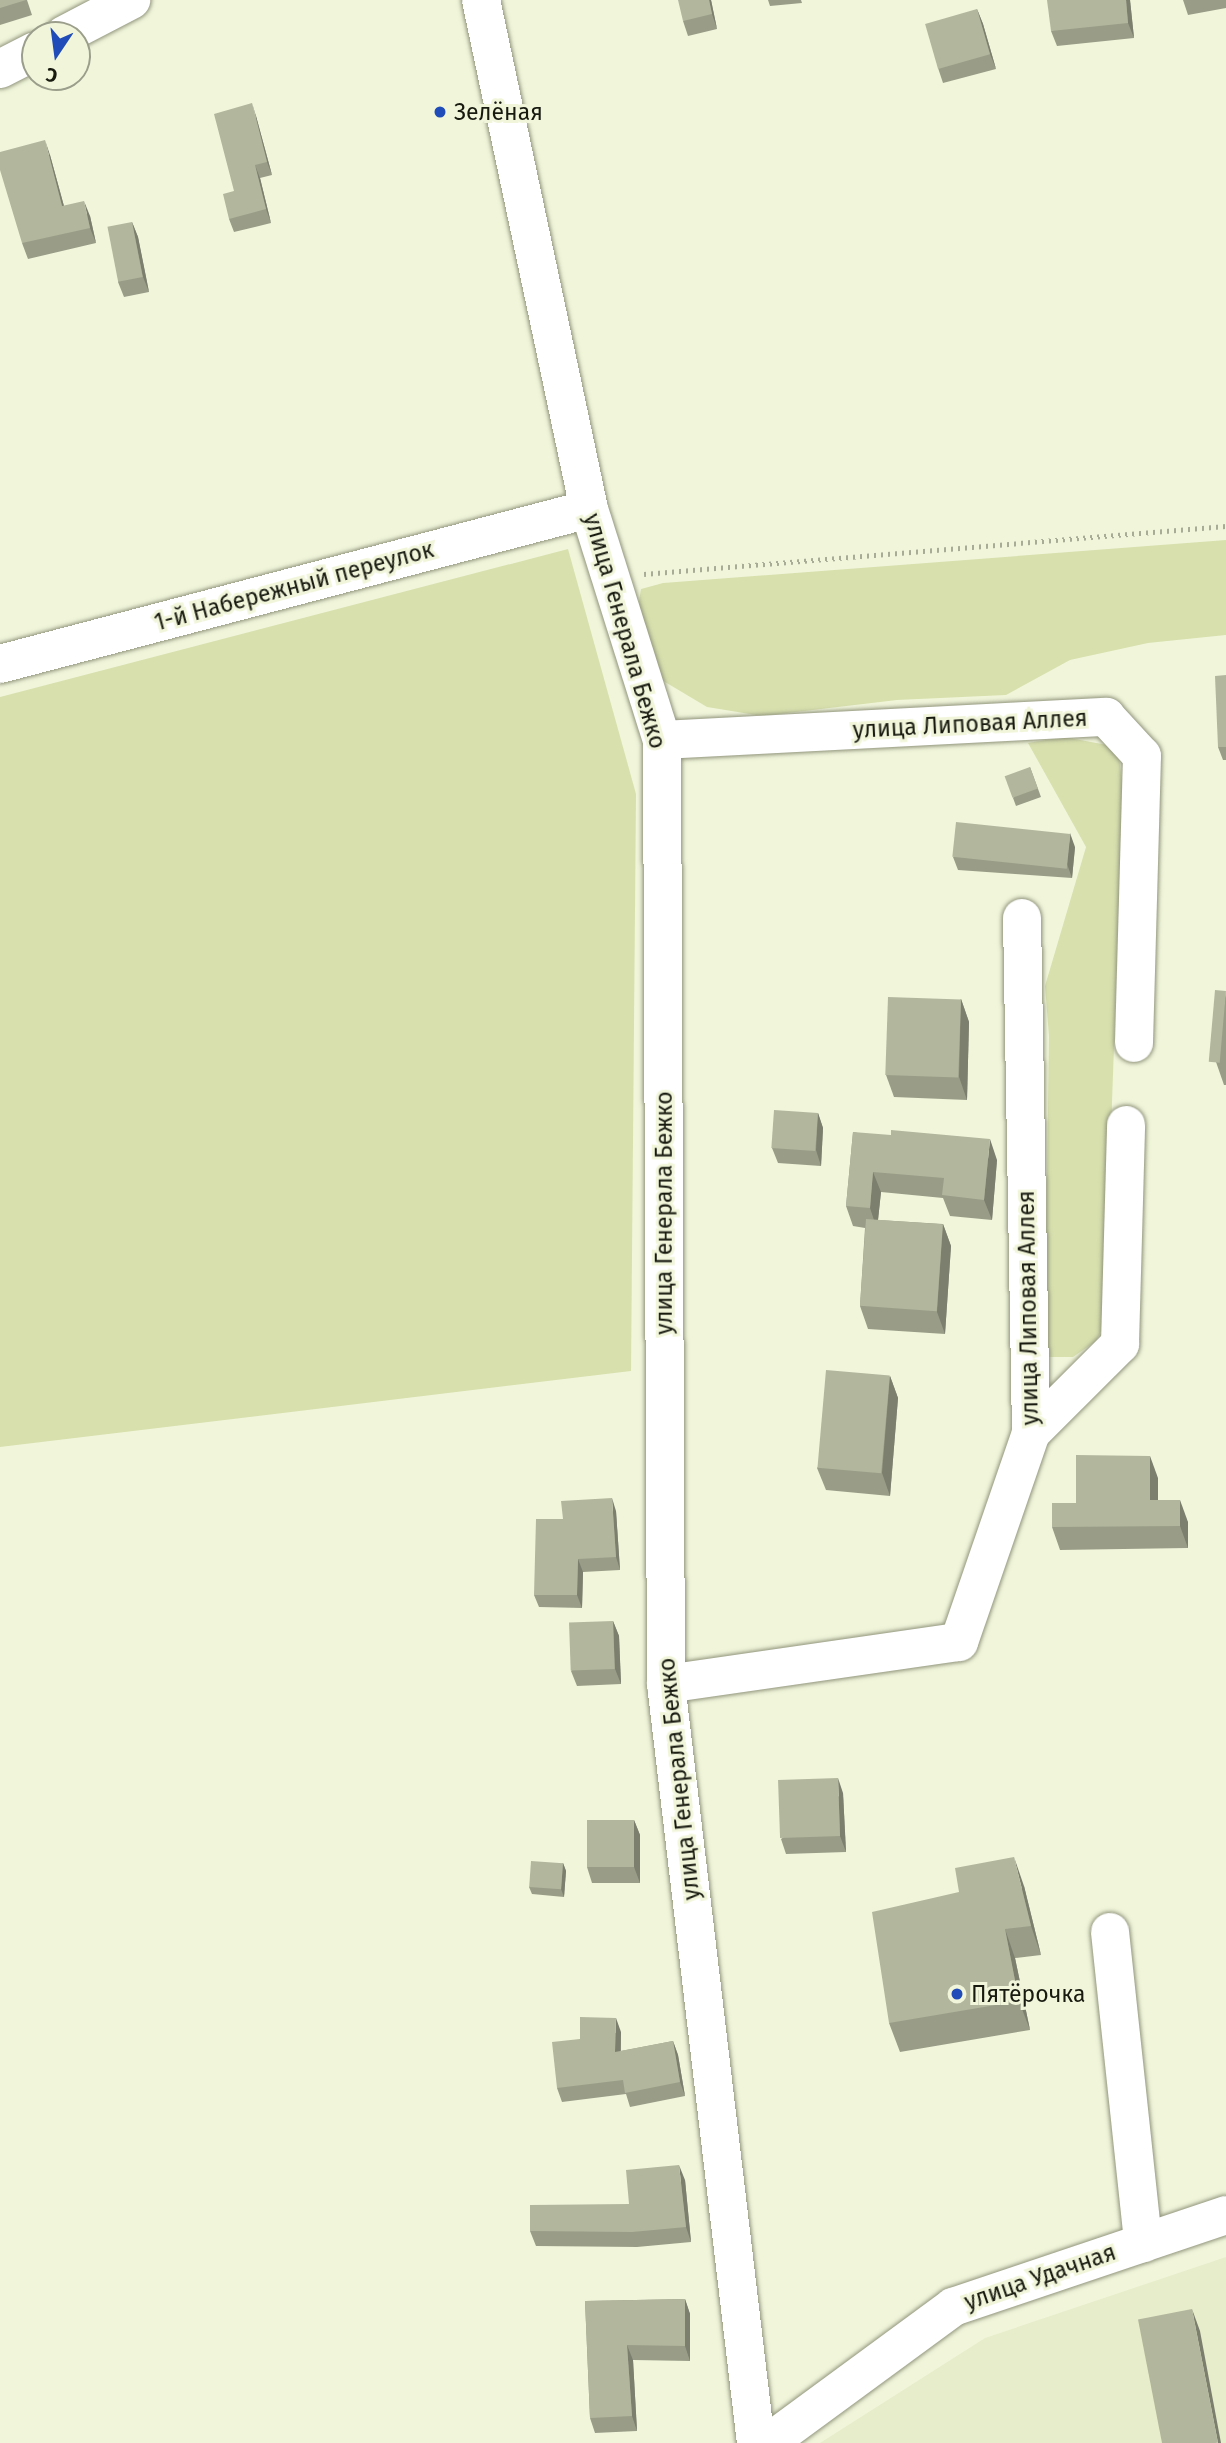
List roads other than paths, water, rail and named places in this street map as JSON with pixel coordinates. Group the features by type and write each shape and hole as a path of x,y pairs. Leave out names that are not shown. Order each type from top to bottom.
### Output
{"street":[{"path":"91,21 131,0"},
{"name":"улица Генерала Бежко","path":"481,0 589,509 662,740 666,1684 755,2443"},
{"path":"0,69 21,58"},
{"name":"1-й Набережный переулок","path":"0,664 589,509"},
{"name":"улица Липовая Аллея","path":"662,740 1106,717 1142,756 1134,1043"},
{"name":"улица Липовая Аллея","path":"666,1684 959,1642 1031,1433 1022,918"},
{"path":"1031,1433 1120,1344 1126,1125"},
{"path":"1110,1932 1143,2243"},
{"name":"улица Удачная","path":"768,2443 953,2307 1226,2215"}],"place":[{"name":"Зелёная","path":"440,112"},
{"name":"Пятёрочка","path":"957,1994"}]}
